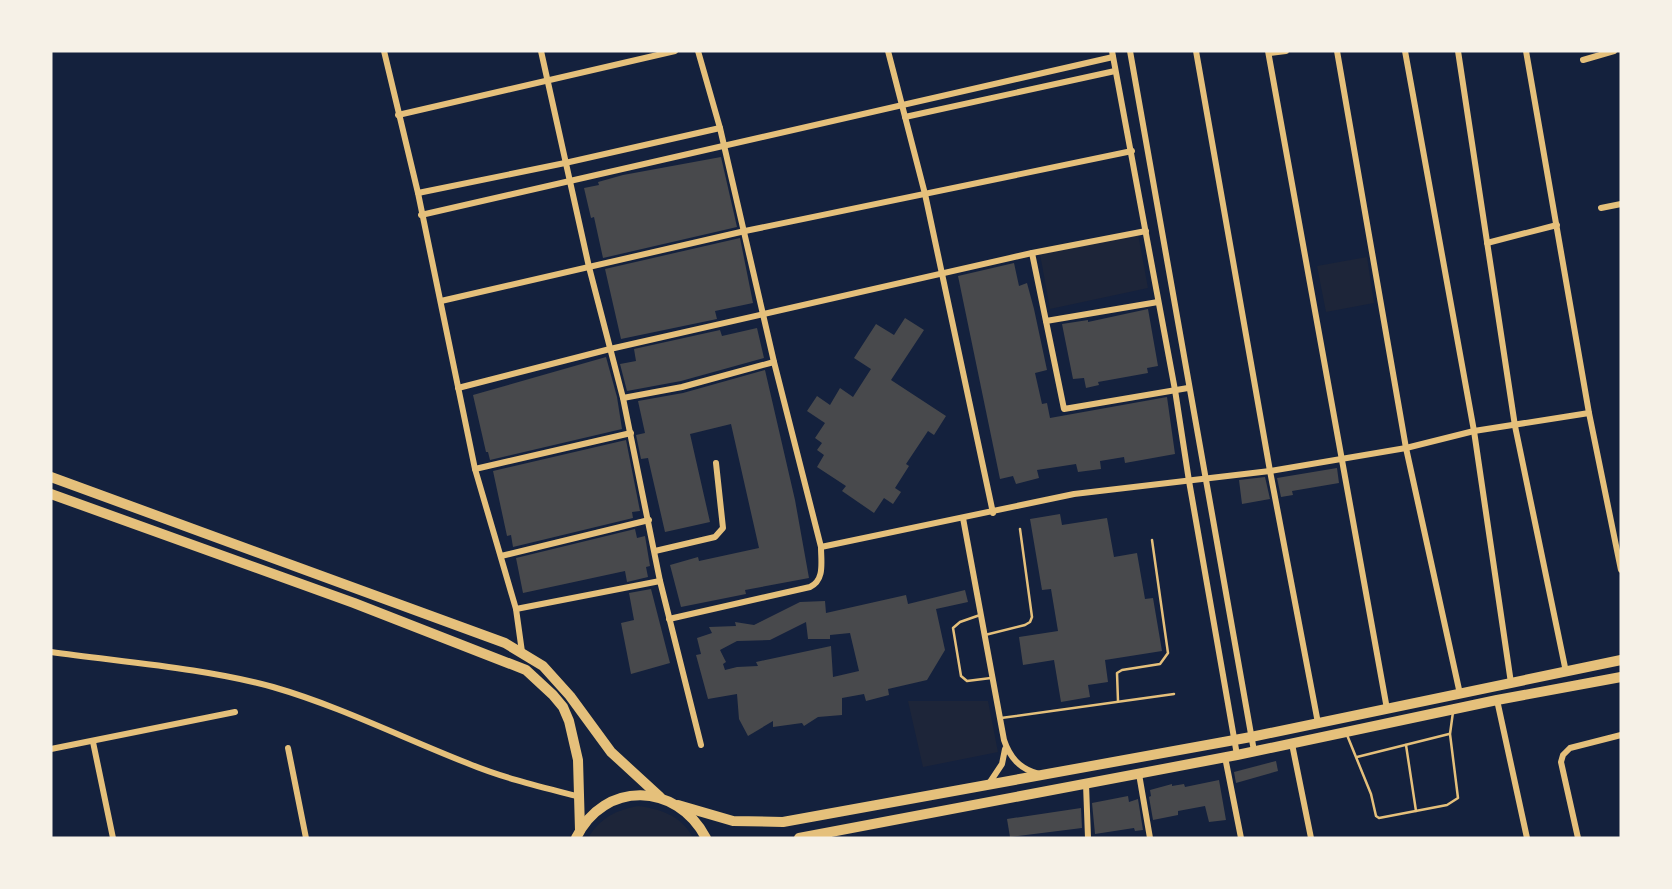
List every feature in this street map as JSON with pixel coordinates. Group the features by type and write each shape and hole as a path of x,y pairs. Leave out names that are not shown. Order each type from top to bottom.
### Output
{"highway":[{"path":"51,477 505,643 522,652 556,679 611,752 660,797 691,815 706,838"},
{"path":"51,494 355,603 526,670 563,707 569,722 578,760 578,834"},
{"path":"678,806 733,821 783,822 1251,737 1621,660"},
{"path":"799,838 1237,755 1497,700 1621,677"},
{"path":"578,834 589,818 614,800 645,795 660,797"}],"street":[{"path":"384,51 418,193 475,469 516,609 522,652"},
{"path":"541,51 589,267 631,433 660,581 701,745"},
{"path":"398,115 675,51"},
{"path":"669,620 817,583 821,577 821,547 774,362 720,128 698,51"},
{"path":"888,51 925,194 993,513"},
{"path":"1129,51 1254,751"},
{"path":"1196,51 1270,471 1318,723"},
{"path":"1286,51 1269,52 1387,709"},
{"path":"1338,51 1406,448 1460,694"},
{"path":"1405,51 1474,431 1511,683"},
{"path":"1458,51 1515,426 1566,672"},
{"path":"1526,51 1589,413 1621,570"},
{"path":"1583,60 1614,51"},
{"path":"421,215 1112,54 1175,390 1237,755"},
{"path":"905,117 1115,71"},
{"path":"418,193 720,128"},
{"path":"441,301 745,231 1132,150"},
{"path":"1601,208 1621,204"},
{"path":"1487,243 1557,225"},
{"path":"458,388 610,349 1032,253 1146,231"},
{"path":"1032,253 1064,408 1188,388"},
{"path":"1046,321 1158,302"},
{"path":"1160,315 1175,313"},
{"path":"623,398 682,387 774,362"},
{"path":"821,547 1074,494 1270,471 1406,448 1474,431 1589,413"},
{"path":"475,469 631,433"},
{"path":"655,551 719,534 723,528 716,463"},
{"path":"963,518 1004,740 1017,764 1041,775"},
{"path":"501,556 649,520"},
{"path":"516,609 660,581"},
{"path":"51,652 225,676 273,687 380,726 499,775 580,797"},
{"path":"1497,700 1527,838"},
{"path":"51,750 235,712"},
{"path":"1578,838 1561,762 1563,755 1570,748 1621,735"},
{"path":"988,785 1002,764 1004,740"},
{"path":"93,742 113,838"},
{"path":"1292,744 1311,838"},
{"path":"288,748 306,838"},
{"path":"1225,757 1241,838"},
{"path":"1139,774 1150,838"},
{"path":"1086,784 1088,838"}],"lane":[{"path":"985,635 1024,625 1030,622 1032,617 1020,529"},
{"path":"1118,701 1117,673 1160,664 1168,653 1152,540"},
{"path":"980,615 960,622 953,628 961,676 967,681 992,678"},
{"path":"1000,718 1174,694"},
{"path":"1346,732 1371,794 1376,816 1379,818 1447,805 1458,798 1450,734 1453,709"},
{"path":"1357,757 1450,734"},
{"path":"1406,745 1416,811"}],"shaded area":[{"path":"1138,234 1148,288 1050,309 1040,254"},
{"path":"1367,257 1374,303 1326,312 1317,266"},
{"path":"908,701 988,701 998,752 923,767"},
{"path":"638,806 655,809 677,819 693,838 588,838 609,816"}],"building":[{"path":"721,157 737,227 603,258 584,188 623,175"},
{"path":"740,238 753,303 715,311 717,319 621,339 605,269"},
{"path":"1014,263 1019,286 1027,283 1034,309 1047,370 1035,373 1042,404 1047,403 1050,418 1167,397 1175,454 1125,463 1124,457 1100,461 1101,469 1078,472 1076,464 1037,470 1039,478 1016,484 1013,476 1000,479 958,276"},
{"path":"1148,309 1158,366 1147,368 1148,373 1098,382 1099,385 1086,388 1084,378 1073,379 1062,324 1088,322"},
{"path":"905,318 924,330 891,380 946,416 934,435 928,431 906,464 909,466 895,488 901,492 893,504 884,498 874,513 842,491 846,486 817,467 824,455 817,450 822,443 815,438 825,423 807,411 817,396 830,405 840,388 853,397 871,369 854,358 876,324 894,335"},
{"path":"757,328 764,358 681,381 627,391 620,364 636,361 634,349 720,330 722,336"},
{"path":"606,357 622,429 490,460 473,395"},
{"path":"765,370 795,500 809,578 745,590 746,594 681,607 670,565 698,557 699,561 759,548 731,424 690,434 710,522 665,532 648,458 641,459 636,435 645,433 638,401 683,393"},
{"path":"626,440 640,511 632,512 633,518 513,547 511,535 507,536 493,471"},
{"path":"1337,468 1339,483 1292,491 1293,495 1281,497 1277,478"},
{"path":"1265,477 1270,499 1242,504 1239,480"},
{"path":"1060,514 1062,525 1107,518 1114,557 1137,553 1145,599 1153,598 1162,651 1105,660 1108,682 1088,685 1090,697 1061,702 1054,660 1023,665 1019,637 1058,631 1051,589 1042,590 1030,519"},
{"path":"635,529 637,538 645,536 650,566 646,567 648,577 627,582 625,571 523,593 516,558"},
{"path":"651,589 670,663 631,674 621,623 634,620 629,593"},
{"path":"965,590 968,602 936,609 945,650 927,680 888,689 889,695 866,701 864,694 842,698 842,715 818,717 804,726 802,723 773,727 773,721 748,736 739,719 737,694 708,699 696,655 701,654 697,638 712,633 709,627 736,626 735,622 754,625 800,602 825,601 826,613 906,595 908,604","holes":["806,622 808,639 830,639 830,635 850,633 859,671 833,677 831,646 756,662 758,666 725,670 723,664 726,662 720,650 737,641 770,640"]},
{"path":"1276,761 1278,771 1236,783 1234,772"},
{"path":"1219,780 1226,820 1209,822 1205,806 1178,811 1178,815 1153,820 1150,790 1172,784 1184,784 1185,787"},
{"path":"1128,796 1129,802 1138,799 1143,830 1135,831 1134,828 1095,834 1092,803"},
{"path":"1081,808 1082,828 1010,837 1007,819"}]}
